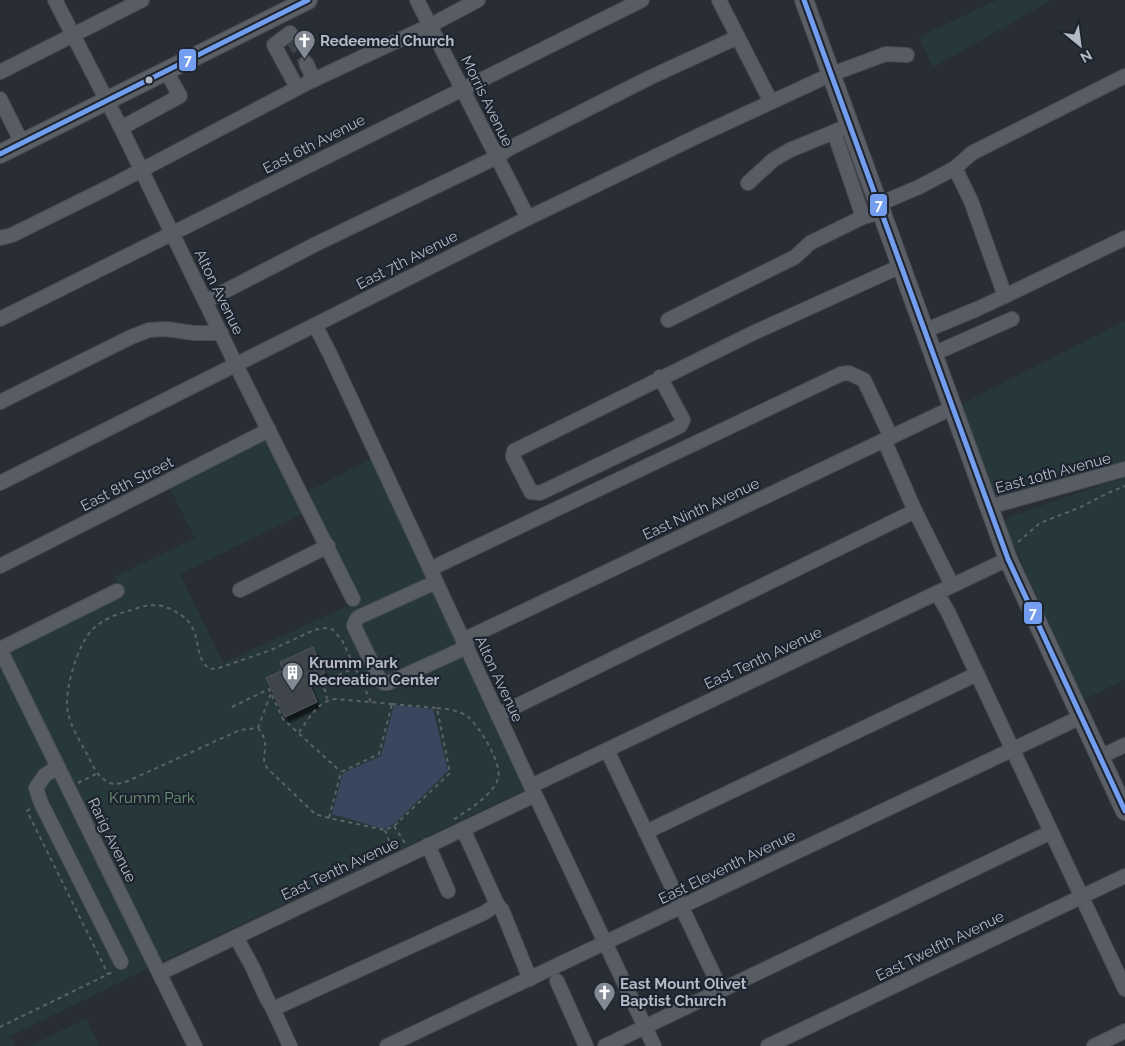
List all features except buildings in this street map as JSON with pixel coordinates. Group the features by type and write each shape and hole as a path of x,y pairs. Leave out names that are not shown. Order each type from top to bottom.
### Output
{"main road":[{"path":"0,154 308,0"},
{"path":"804,0 832,74 842,128 880,208 989,507 1012,551 1081,717 1125,811"}],"street":[{"name":"Alton Avenue","path":"55,0 353,599"},
{"path":"0,72 142,0"},
{"name":"Morris Avenue","path":"417,0 528,218"},
{"path":"0,238 12,235 314,80 431,25 478,0"},
{"name":"East 6th Avenue","path":"0,319 642,0"},
{"path":"718,0 770,102"},
{"path":"280,14 291,36 274,45 293,80"},
{"path":"206,301 316,244 496,157 510,148 651,77 738,38"},
{"name":"East 7th Avenue","path":"0,483 528,218 770,102 832,74 886,54 907,55"},
{"path":"306,63 314,80"},
{"path":"120,128 180,96 166,70"},
{"path":"668,320 795,257 810,242 863,217 955,168 972,153 1125,76"},
{"path":"0,99 22,143"},
{"path":"748,183 773,160 790,150 842,128 863,217"},
{"path":"955,168 971,201 1004,296"},
{"path":"924,331 977,309 1125,238"},
{"path":"660,377 682,420 680,426 540,493 531,492 513,457 514,451 660,377 901,266"},
{"path":"933,354 1012,319"},
{"name":"Alton Avenue","path":"315,325 654,1046"},
{"path":"0,402 131,337 149,330 166,329 194,333 222,333"},
{"path":"430,569 841,374 849,373 864,380 915,510 952,585"},
{"name":"East Ninth Avenue","path":"436,582 356,620 354,626 380,680 384,683 388,684 465,644 952,408"},
{"name":"East 8th Street","path":"0,566 269,430"},
{"name":"East 10th Avenue","path":"989,507 1125,469"},
{"path":"498,715 915,510"},
{"path":"240,590 328,546"},
{"name":"East Tenth Avenue","path":"160,973 463,829 607,750 937,593 1012,551"},
{"path":"0,649 117,591"},
{"path":"937,593 948,612 1125,989"},
{"name":"Rarig Avenue","path":"0,649 195,1046"},
{"path":"646,832 977,674"},
{"name":"East Eleventh Avenue","path":"387,1046 1081,717"},
{"path":"1100,757 1125,745"},
{"path":"607,750 721,990"},
{"path":"58,767 45,775 36,788 41,803 119,966"},
{"path":"463,829 497,904 502,910 530,978"},
{"path":"605,1046 1052,832"},
{"path":"428,846 448,891"},
{"name":"East Twelfth Avenue","path":"768,1046 1125,876"},
{"path":"273,1008 484,913 497,904"},
{"path":"236,937 253,968 267,1000 273,1008 290,1046"},
{"path":"557,980 586,1046"},
{"path":"1094,1046 1125,1031"}],"path":[{"path":"1012,551 1040,522 1081,507 1125,486"},
{"path":"258,728 240,730 128,782 110,783 98,773 74,729 67,712 68,683 81,648 93,628 120,613 145,606 157,605 168,607 190,622 195,630 201,658 204,665 210,669 219,668 270,650 324,628 332,629 338,633 371,702"},
{"path":"308,681 318,682 355,668"},
{"path":"318,682 325,690 327,699"},
{"path":"232,707 269,689 283,719 341,772"},
{"path":"258,728 270,693"},
{"path":"299,732 320,704 327,699 437,708 465,714 476,723 497,765 499,776 486,796 450,822"},
{"path":"341,772 379,754 392,704"},
{"path":"258,728 264,736 266,745 264,763 315,814 384,830 394,826 450,773 437,708"},
{"path":"329,818 341,772"},
{"path":"68,788 98,773"},
{"path":"394,826 411,854"},
{"path":"384,830 396,860"},
{"path":"0,1027 119,966"}],"green space":[{"path":"997,0 1052,0 933,67 919,37"},
{"path":"1125,321 1125,465 1004,499 996,496 960,405"},
{"name":"Krumm Park","path":"267,437 304,513 180,574 223,663 359,601 307,492 373,458 525,790 169,958 10,1036 15,1046 0,1046 0,658 123,594 115,577 195,538 169,486"},
{"path":"1125,478 1125,679 1083,700 1006,527 1007,520 1010,517"},
{"path":"86,1019 99,1046 29,1046"}],"water":[{"path":"394,705 433,709 448,771 395,823 384,829 332,814 343,773 381,756"}],"tunnel":[{"path":"292,38 306,63"}],"transit line":[{"name":"7","path":"0,154 308,0"},
{"name":"7","path":"804,0 1008,559 1125,811"}],"place":[{"name":"Redeemed Church","path":"304,60"},
{"name":"Krumm Park Recreation Center","path":"293,691"},
{"name":"East Mount Olivet Baptist Church","path":"604,1012"}]}
